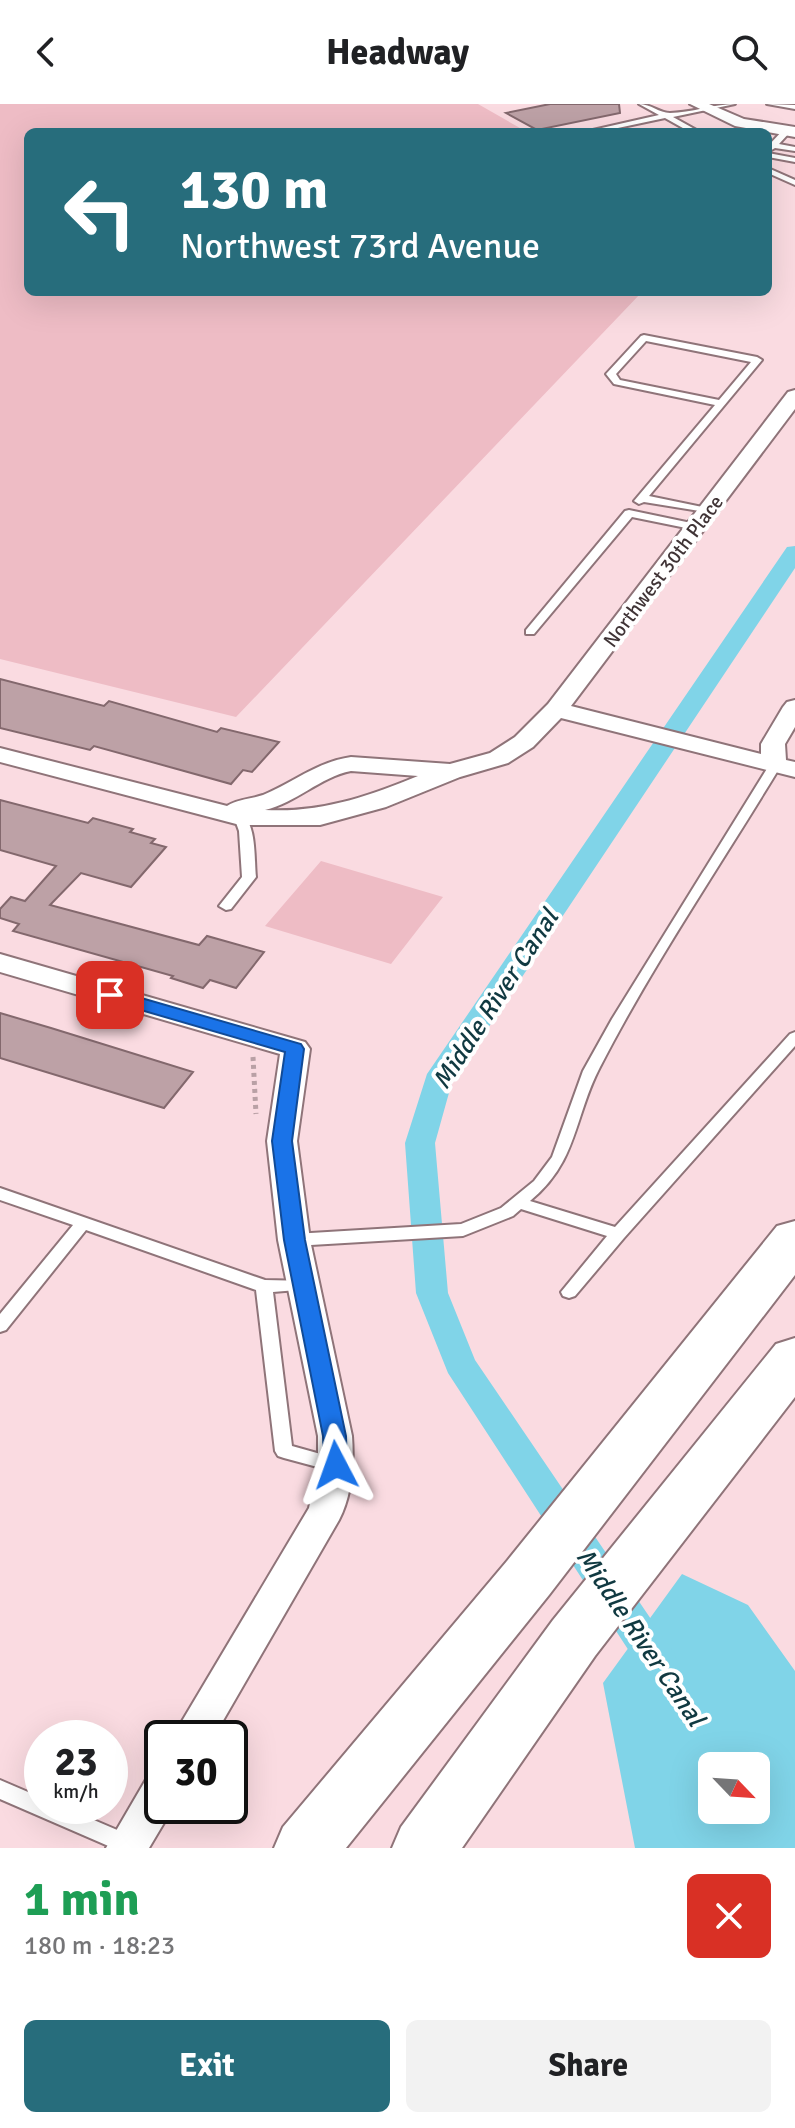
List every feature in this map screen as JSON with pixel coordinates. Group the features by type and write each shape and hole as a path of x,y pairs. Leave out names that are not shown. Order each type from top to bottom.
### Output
{"main road":[{"path":"306,1848 528,1578 795,1239"},
{"path":"424,1848 574,1638 795,1358"}],"street":[{"path":"702,106 740,123 772,128"},
{"name":"Northwest 30th Place","path":"451,772 499,758 524,742 556,709 795,396"},
{"path":"785,769 773,744 795,707"},
{"path":"556,709 785,769"},
{"path":"0,755 231,815 282,819 320,817 377,802 451,772"},
{"path":"231,815 270,801 336,765 451,772"},
{"path":"342,811 321,800 318,787 327,778 367,773 377,767"},
{"path":"0,963 295,1049 282,1141 294,1240 335,1436 336,1465 326,1510 203,1720"},
{"path":"130,1847 144,1822"}],"lane":[{"path":"643,104 688,128"},
{"path":"608,128 702,106 731,104"},
{"path":"771,104 795,107"},
{"path":"772,148 791,131"},
{"path":"772,150 795,149"},
{"path":"772,151 795,160"},
{"path":"772,172 795,183"},
{"path":"530,632 757,360 644,338 611,374 617,382 721,403"},
{"path":"642,498 702,519"},
{"path":"629,513 702,519"},
{"path":"294,1240 463,1230 488,1222 540,1185 559,1158 597,1058 785,769"},
{"path":"226,906 249,877 245,831 231,815"},
{"path":"569,1292 795,1037"},
{"path":"0,1194 264,1286 304,1285"},
{"path":"518,1203 618,1234"},
{"path":"0,1326 84,1222"},
{"path":"264,1286 284,1451 336,1465"},
{"path":"0,1789 130,1847"}],"shaded area":[{"path":"0,104 478,104 520,128 24,128 24,296 638,296 236,717 0,659"},
{"path":"321,861 443,897 391,964 265,926"}],"water":[{"path":"682,1574 748,1605 795,1671 795,1848 635,1848 603,1683"}],"building":[{"path":"550,104 619,104 620,113 533,128 506,113"},
{"path":"0,679 104,706 109,701 217,732 221,728 279,742 252,772 243,770 231,784 94,746 90,750 0,728"},
{"path":"0,800 88,823 93,818 133,829 130,832 155,839 151,843 166,847 131,887 81,873 50,905 199,945 207,936 264,952 236,988 210,980 203,988 171,978 173,976 13,931 19,924 0,918 0,909 11,897 25,901 56,866 0,850"},
{"path":"0,1013 193,1072 164,1108 0,1058"}],"waterway":[{"name":"Middle River Canal","path":"660,1665 460,1364 432,1293 420,1143 437,1081 795,552"}],"route":[{"path":"110,995 295,1049 282,1141 294,1240 335,1436 336,1465"}]}
